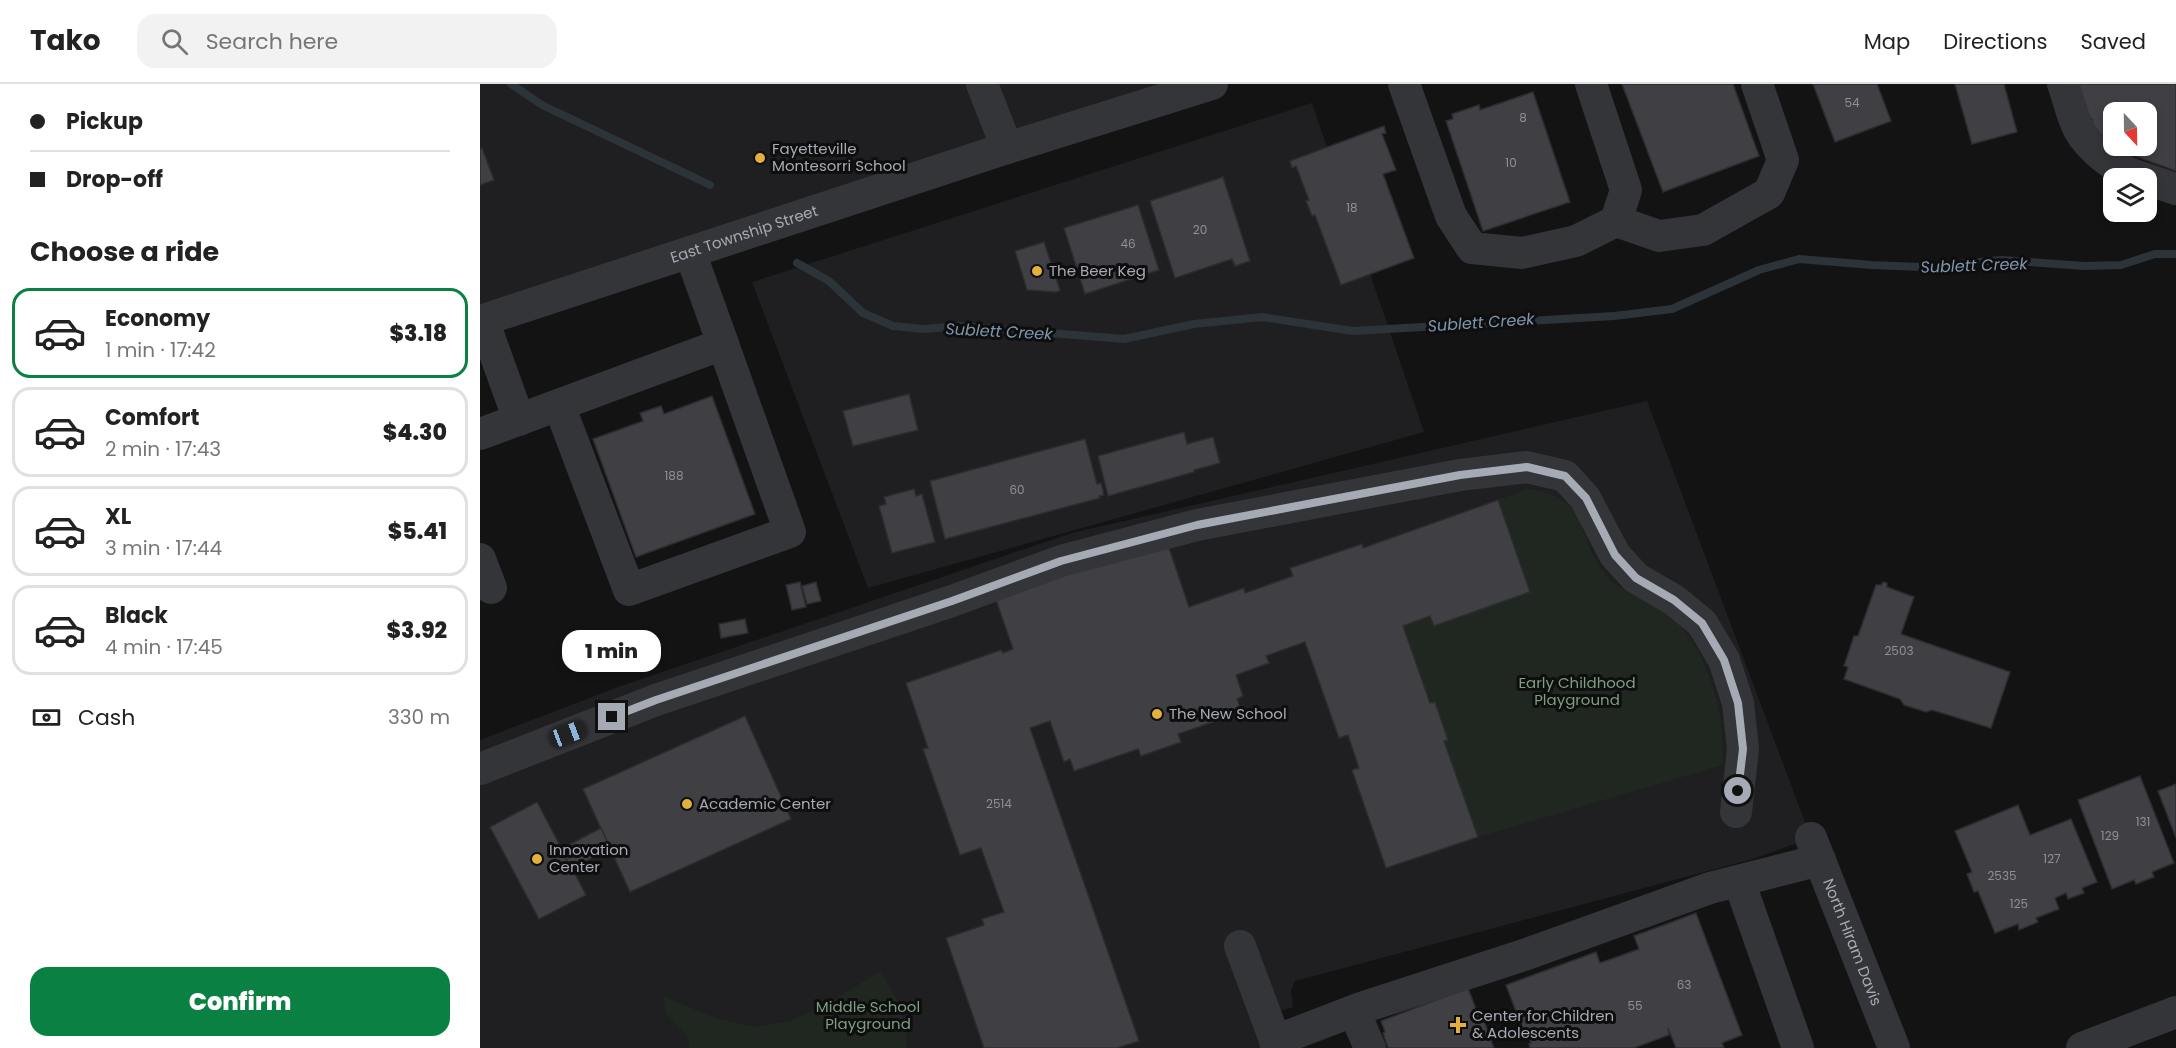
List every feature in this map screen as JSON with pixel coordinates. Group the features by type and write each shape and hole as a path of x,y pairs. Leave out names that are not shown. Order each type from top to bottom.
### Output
{"street":[{"path":"982,84 1007,148"},
{"name":"East Township Street","path":"482,320 1007,148 1212,84"},
{"path":"1404,84 1451,216 1472,248 1522,253 1576,241 1616,221 1626,190 1591,84"},
{"path":"1616,221 1659,236 1703,230 1769,193 1783,160 1757,84"},
{"path":"2063,84 2082,135 2096,151 2121,168"},
{"path":"2157,183 2176,189"},
{"path":"559,405 629,590 790,532 690,252"},
{"path":"482,320 519,420"},
{"path":"480,434 723,344"},
{"path":"480,769 656,700 952,601 1061,561 1197,525 1460,475 1527,467 1565,476 1586,498 1615,555 1636,578 1674,600 1702,623 1719,651 1738,703 1743,749 1736,812"},
{"path":"480,559 491,588"},
{"name":"North Hiram Davis","path":"1738,881 1816,849 1894,1048"},
{"path":"1240,946 1276,1044 1354,1011 1527,954 1710,888 1738,881 1798,1048"},
{"path":"1354,1011 1370,1048"},
{"path":"2097,1045 2176,1012"}],"shaded area":[{"name":"Fayetteville Montesorri School","path":"480,84 1212,84 480,321"},
{"path":"1312,103 1424,432 868,588 752,282"},
{"name":"The New School","path":"1647,401 1811,838 1753,859 1295,981 1291,991 1293,1007 1266,1016 1278,1048 480,1048 480,740 618,687 1072,533"}],"green space":[{"name":"Early Childhood Playground","path":"1528,489 1548,493 1562,500 1572,509 1605,574 1617,586 1662,610 1684,630 1700,654 1716,697 1721,724 1723,765 1478,837 1444,741 1448,740 1435,702 1430,703 1403,626 1430,616 1434,626 1530,592 1498,500"},
{"name":"Middle School Playground","path":"880,971 900,1005 906,1029 907,1048 689,1048 689,1039 666,1014 663,996 718,1019 755,1027 791,1021 834,1000"}],"building":[{"path":"1622,84 1733,84 1759,156 1663,192"},
{"path":"1813,84 1877,84 1891,121 1835,142"},
{"path":"1955,84 2004,84 2017,132 1972,144"},
{"path":"2072,84 2176,84 2176,171 2135,156 2157,156 2157,102 2103,102 2103,134 2101,136 2089,125 2093,120 2081,109"},
{"path":"1533,92 1570,202 1483,231 1446,121 1453,119 1452,114 1479,105 1480,110"},
{"path":"1384,126 1386,133 1382,134 1396,170 1383,174 1414,258 1341,285 1315,215 1312,216 1306,201 1309,200 1296,166 1292,168 1290,161"},
{"path":"482,148 494,180 480,185 480,149"},
{"path":"1223,177 1250,261 1235,266 1232,259 1175,278 1150,201"},
{"path":"1138,205 1159,270 1085,294 1064,228"},
{"name":"The Beer Keg","path":"1044,242 1060,290 1057,292 1027,290 1015,251"},
{"path":"909,394 918,430 853,446 843,411"},
{"path":"712,396 755,514 636,557 593,439 643,421 640,413 661,406 664,414"},
{"path":"1184,432 1187,444 1213,437 1220,463 1108,496 1098,456"},
{"path":"1085,439 1097,484 1101,483 1104,495 1099,496 1100,498 945,539 930,481"},
{"path":"914,489 916,496 922,494 935,542 892,553 879,506 886,504 884,497"},
{"path":"1498,500 1530,592 1434,626 1430,616 1403,626 1430,703 1435,702 1448,740 1444,741 1478,837 1386,868 1352,770 1359,768 1348,735 1339,738 1305,642 1266,656 1269,663 1236,675 1243,696 1237,699 1242,712 1178,734 1181,742 1141,756 1138,749 1074,771 1070,759 1064,762 1050,721 1030,728 1139,1041 1117,1048 984,1048 946,938 984,925 982,919 1004,912 981,848 960,855 923,749 928,748 906,683 1001,650 1003,653 1013,649 995,597 1167,542 1189,607 1244,588 1245,593 1293,576 1290,568 1362,544 1363,548"},
{"path":"800,582 806,607 792,610 786,585"},
{"path":"816,582 821,601 807,604 802,586"},
{"path":"1883,582 1887,583 1887,587 1914,597 1901,634 2010,672 1991,728 1932,710 1926,712 1904,705 1900,699 1844,679 1848,667 1844,666 1854,636 1858,636 1876,585 1881,585"},
{"path":"745,619 748,633 721,638 719,624"},
{"name":"Academic Center","path":"745,716 791,819 630,892 583,789"},
{"path":"2140,776 2174,863 2152,872 2154,877 2136,884 2134,880 2112,889 2078,800"},
{"path":"2176,784 2176,838 2158,791"},
{"name":"Innovation Center","path":"537,802 586,895 539,919 490,827"},
{"path":"2018,805 2030,835 2071,819 2097,882 2082,888 2084,893 2068,899 2066,893 2055,898 2059,909 2036,918 2038,922 2019,930 2018,924 1995,933 1978,891 1974,892 1967,874 1972,872 1955,831"},
{"path":"601,828 610,848 572,869 561,849"},
{"path":"1696,913 1742,1035 1722,1043 1724,1048 1676,1048 1668,1028 1669,1035 1634,1048 1530,1048 1531,1043 1526,1028 1523,1030 1506,985 1596,952 1600,963 1639,949 1634,936"},
{"path":"1468,988 1494,1048 1388,1048 1381,1021"}],"waterway":[{"name":"Sublett Creek","path":"511,84 542,105 710,185"},
{"name":"Sublett Creek","path":"797,263 829,281 863,313 893,326 923,329 962,326 1124,339 1194,324 1262,317 1353,331 1614,316 1672,309 1759,270 1799,259 1921,267 2002,260 2085,266 2121,265 2155,254 2176,254"}],"place":[{"name":"Fayetteville Montesorri School","path":"760,158"},
{"name":"The Beer Keg","path":"1037,271"},
{"name":"The New School","path":"1157,714"},
{"name":"Academic Center","path":"687,804"},
{"name":"Innovation Center","path":"537,859"},
{"name":"Center for Children & Adolescents","path":"1458,1025"}],"route":[{"path":"612,717 656,700 952,601 1061,561 1197,525 1460,475 1527,467 1565,476 1586,498 1615,555 1636,578 1674,600 1702,623 1724,660 1738,703 1743,749 1738,791"}]}
